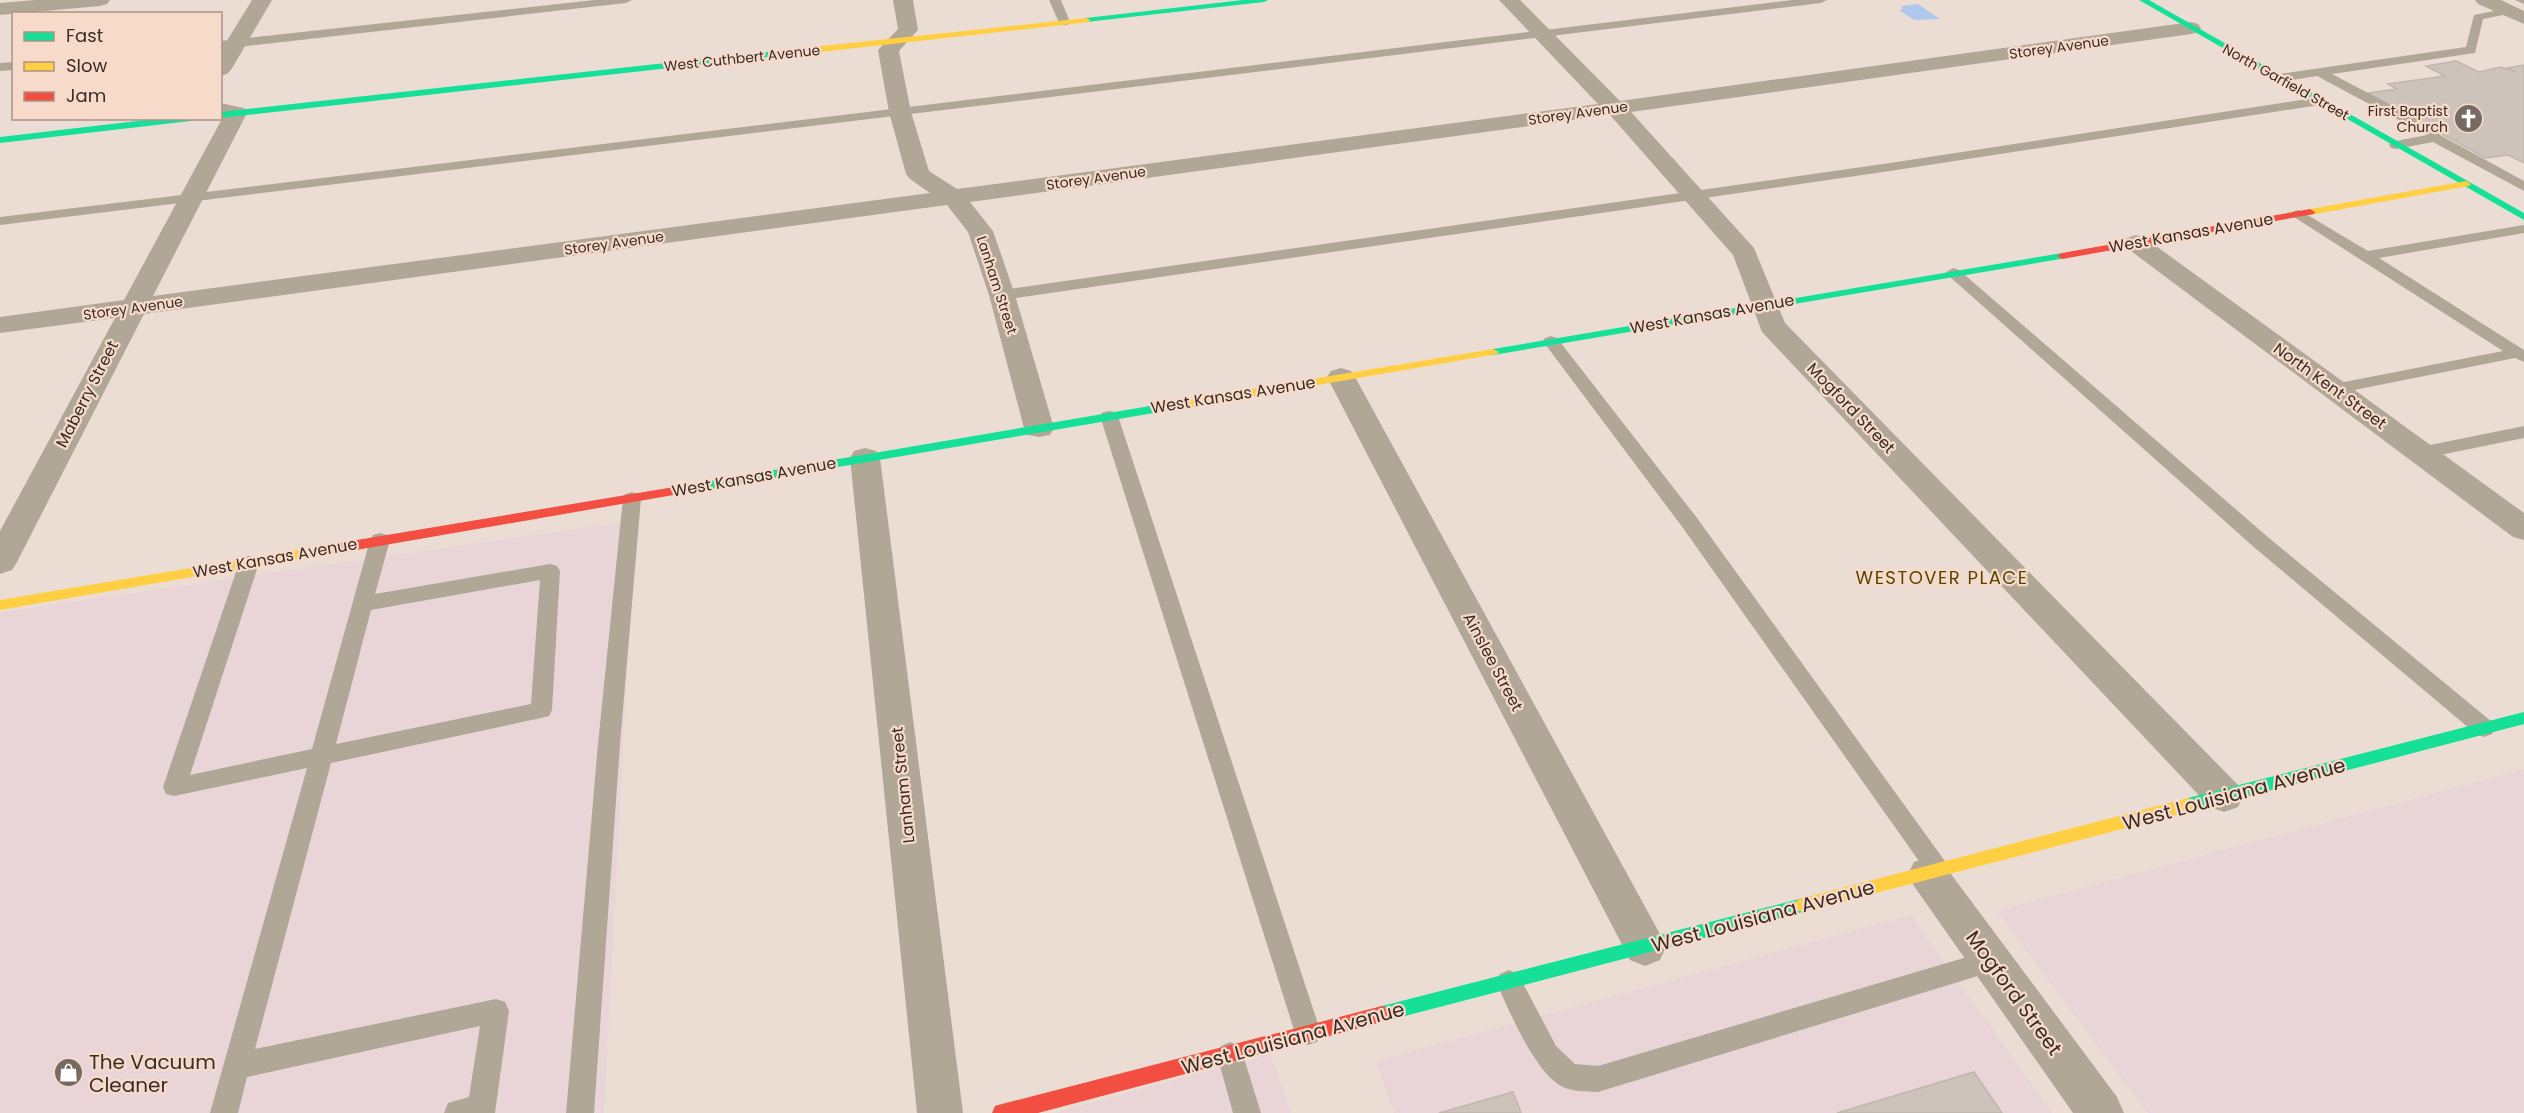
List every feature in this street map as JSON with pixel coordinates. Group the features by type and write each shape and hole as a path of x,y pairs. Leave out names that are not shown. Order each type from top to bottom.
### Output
{"street":[{"path":"0,9 100,0"},
{"path":"222,64 229,44 262,0"},
{"name":"Lanham Street","path":"903,0 908,30 888,50 900,112 918,174 953,197 980,231 1002,295 1039,428"},
{"name":"West Cuthbert Avenue","path":"226,113 898,41 1209,3 1264,0"},
{"name":"Mogford Street","path":"1509,0 1616,108 1745,253 1772,326 2224,796"},
{"name":"North Garfield Street","path":"2143,0 2524,217"},
{"path":"2485,0 2519,7"},
{"name":"Storey Avenue","path":"0,325 1616,108 2191,28"},
{"name":"Maberry Street","path":"0,562 192,196 226,113"},
{"path":"0,140 174,120"},
{"name":"West Kansas Avenue","path":"0,605 2136,243 2466,184"},
{"name":"North Kent Street","path":"2136,243 2524,529"},
{"name":"Ainslee Street","path":"1341,377 1645,947"},
{"name":"Lanham Street","path":"866,458 940,1113"},
{"name":"West Louisiana Avenue","path":"1002,1113 2524,718"},
{"name":"Mogford Street","path":"1933,872 1991,961 2101,1113"}],"lane":[{"path":"229,44 626,0"},
{"path":"1055,0 1064,22"},
{"path":"0,220 1821,0"},
{"path":"2279,78 2470,50 2478,17 2519,7"},
{"path":"2320,73 2431,132 2435,138 2524,187"},
{"path":"1002,295 1692,194 1902,166 2321,101"},
{"path":"2396,145 2435,138"},
{"path":"2299,214 2520,355"},
{"path":"2365,256 2524,229"},
{"path":"1953,273 2262,543 2484,728"},
{"path":"1551,341 1690,524 1933,872"},
{"path":"2334,389 2520,355"},
{"path":"1109,416 1308,1034"},
{"path":"2420,453 2524,432"},
{"path":"580,1113 609,744 632,498"},
{"path":"224,1113 380,540"},
{"path":"249,562 174,787 541,710 550,571 363,604"},
{"path":"1509,982 1547,1054 1569,1076 1598,1079 1991,961"},
{"path":"237,1066 496,1011 473,1111"},
{"path":"1230,1054 1247,1113"}],"shaded area":[{"path":"635,520 604,1113 0,1113 0,612"},
{"path":"2524,769 2524,1113 2148,1113 1997,911"},
{"path":"1911,915 2052,1113 1394,1113 1376,1061"},
{"path":"1270,1054 1291,1113 1054,1113"}],"water":[{"path":"1918,4 1940,19 1914,20 1899,10 1903,9 1901,6"}],"building":[{"name":"First Baptist Church","path":"2456,61 2479,72 2501,67 2516,72 2507,68 2524,65 2524,163 2508,155 2485,158 2368,93 2397,89 2388,84 2445,76 2426,66"},
{"path":"1974,1072 2002,1113 1837,1113"},
{"path":"1513,1092 1521,1113 1439,1113"}],"traffic: fast":[{"path":"1086,20 1264,0"},
{"path":"2143,0 2524,217"},
{"path":"222,115 802,51"},
{"path":"0,140 174,120"},
{"path":"1493,352 2062,256"},
{"path":"680,490 1191,403"},
{"path":"2188,805 2524,718"},
{"path":"1382,1014 1803,905"}],"traffic: slow":[{"path":"802,51 1086,20"},
{"path":"2310,212 2466,184"},
{"path":"1191,403 1493,352"},
{"path":"0,605 339,548"},
{"path":"1803,905 2188,805"}],"traffic: jam":[{"path":"2062,256 2310,212"},
{"path":"339,548 680,490"},
{"path":"1002,1113 1382,1014"}],"place":[{"name":"First Baptist Church","path":"2469,119"},
{"name":"The Vacuum Cleaner","path":"68,1073"}],"district":[{"name":"WESTOVER PLACE","path":"1942,577"}]}
